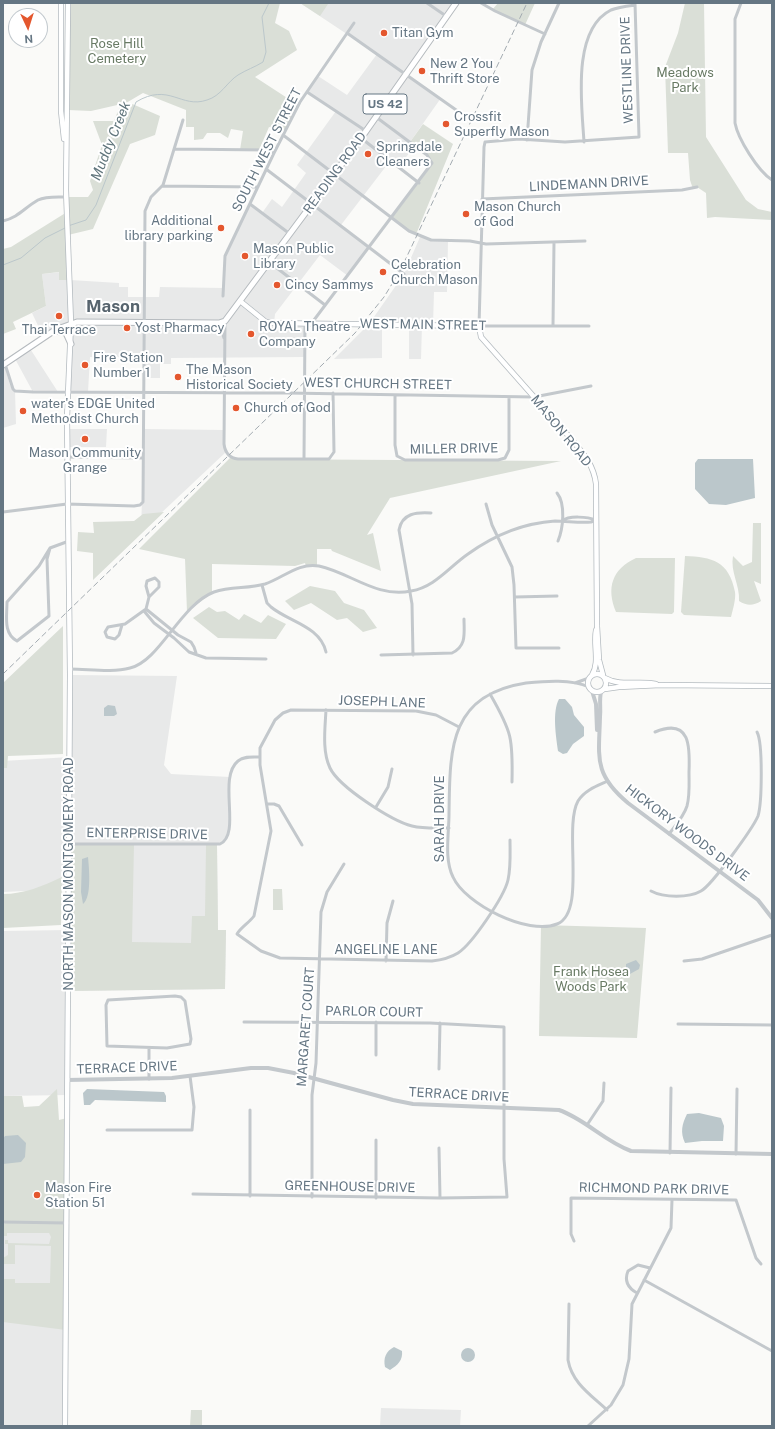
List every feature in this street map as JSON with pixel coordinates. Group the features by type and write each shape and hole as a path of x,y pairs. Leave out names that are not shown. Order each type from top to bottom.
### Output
{"main road":[{"path":"61,3 60,111 66,144"},
{"path":"66,144 68,110 68,3"},
{"name":"READING ROAD","path":"225,321 335,174 456,3"},
{"name":"NORTH MASON MONTGOMERY ROAD","path":"65,1426 70,669 67,457 68,392 72,323 66,197 66,144"},
{"name":"WEST MAIN STREET","path":"240,301 266,322 479,326"},
{"name":"US 42","path":"4,364 55,330 72,323 145,322 219,324 225,321"},
{"name":"MASON ROAD","path":"479,326 481,337 590,464 596,484 597,626 599,660 604,677"},
{"path":"55,330 66,333 71,344"},
{"name":"MASON ROAD","path":"590,677 596,668 595,652 597,626"},
{"path":"661,685 648,682 617,683 597,674 590,677 590,689 603,691 619,687 661,685 772,686"},
{"path":"603,691 607,684 604,677"}],"street":[{"path":"427,3 446,16"},
{"path":"481,3 495,12 545,34"},
{"path":"527,140 532,72 536,56 559,3"},
{"path":"741,3 735,19 735,123 738,134 752,156 766,175 772,180"},
{"path":"479,326 483,150 485,142 494,140 527,140 584,142 580,81 583,58 590,37 598,21 606,13 621,7 635,4"},
{"name":"WESTLINE DRIVE","path":"584,142 639,137 635,4"},
{"name":"SOUTH WEST STREET","path":"223,296 225,258 282,135 307,92 354,23"},
{"path":"347,33 459,112"},
{"path":"307,92 366,131"},
{"path":"311,324 419,183 432,162 428,155 376,117"},
{"path":"3,512 67,504 134,506 142,504 145,211 151,197 162,186 183,120"},
{"path":"282,135 392,218 414,234 425,239 481,243 585,241"},
{"path":"361,138 419,183"},
{"path":"175,149 267,150 274,152"},
{"path":"266,169 404,274"},
{"path":"162,186 258,187"},
{"name":"LINDEMANN DRIVE","path":"482,199 682,190 697,187"},
{"path":"3,221 15,218 39,200 49,197 66,197"},
{"path":"250,204 291,234"},
{"path":"553,326 554,242"},
{"path":"269,262 325,305"},
{"path":"225,321 224,446 231,457 238,459 324,460 330,458 334,452 332,394"},
{"path":"304,459 305,323"},
{"path":"219,324 224,340"},
{"name":"WEST MAIN STREET","path":"479,326 589,326"},
{"name":"WEST CHURCH STREET","path":"4,364 10,385 15,391 395,394 534,397 591,386"},
{"name":"MILLER DRIVE","path":"395,394 395,445 399,458 405,460 498,460 507,456 509,450 509,397"},
{"path":"67,457 143,458"},
{"path":"557,493 561,499 562,521 561,533 558,542"},
{"path":"486,504 498,537 512,567 515,597 516,648 559,648"},
{"path":"413,655 410,592 400,527 404,519 411,514 431,513"},
{"path":"70,669 125,669 136,667 145,661 195,604 212,593 232,587 262,585 300,567 313,566 329,570 378,590 394,593 410,592 435,581 466,555 498,537 532,524 562,521 591,522 596,520"},
{"path":"50,548 47,559 49,616 17,641 11,638 7,632 7,602 39,566 50,548 69,541"},
{"path":"122,625 119,635 115,639 107,637 105,632 108,627 122,625 145,610 149,598 159,587 159,582 154,578 147,581 146,586 149,598"},
{"path":"262,585 267,603 271,607 314,633 321,639 326,652"},
{"path":"515,597 557,596"},
{"path":"145,610 191,642 196,654"},
{"path":"145,610 154,623 169,633 186,651 206,658 266,659"},
{"path":"381,655 447,654 458,650 464,640 464,619"},
{"name":"SARAH DRIVE","path":"590,677 575,682 532,683 504,688 490,694 472,708 459,727 451,752 449,863 454,879 465,892 491,911 511,922 525,925 554,925 564,920 569,913 572,899 572,828 574,811 578,800 586,792 608,781"},
{"name":"SARAH DRIVE","path":"575,682 590,689"},
{"name":"HICKORY WOODS DRIVE","path":"590,689 596,704 599,759 608,781 620,796 758,900 772,918"},
{"name":"HICKORY WOODS DRIVE","path":"598,734 603,691"},
{"path":"490,694 510,732 512,747 512,782"},
{"path":"326,710 325,745 330,768 343,786 397,820 413,827 449,828"},
{"name":"JOSEPH LANE","path":"259,756 262,740 279,716 286,711 326,710 422,712 436,715 459,727"},
{"path":"655,732 670,728 678,730 686,735 689,745 688,804 682,817 669,834"},
{"path":"651,891 668,895 694,894 706,887 750,829 759,810 761,745 757,732"},
{"path":"259,756 268,804 278,806 302,844"},
{"name":"ENTERPRISE DRIVE","path":"69,844 214,845 223,843 228,835 230,779 232,769 238,761 244,758 259,756"},
{"path":"376,807 388,787 392,769"},
{"name":"ANGELINE LANE","path":"268,804 271,837 256,908 249,923 240,929 238,934 261,951 272,956 289,959 432,961 452,957 468,944 501,896 508,880 510,840"},
{"name":"MARGARET COURT","path":"312,1197 312,1095 316,1063 323,903 327,892 344,864"},
{"path":"386,961 387,922 393,901"},
{"path":"684,961 702,959 772,935"},
{"path":"175,996 183,999 191,1039 190,1044 167,1048 149,1048 107,1046 106,1005 108,1000 175,996"},
{"name":"PARLOR COURT","path":"244,1022 317,1021 440,1023 504,1027 505,1108"},
{"path":"376,1022 376,1055"},
{"path":"439,1069 440,1023"},
{"path":"678,1024 772,1025"},
{"path":"149,1048 150,1079"},
{"name":"TERRACE DRIVE","path":"67,1080 150,1079 190,1076 251,1068 268,1068 314,1078 413,1104 558,1110 574,1116 617,1145 630,1150 670,1153 772,1154"},
{"path":"107,1130 192,1130 194,1107 190,1076"},
{"path":"587,1125 603,1101 604,1083"},
{"path":"670,1153 671,1088"},
{"path":"736,1154 737,1089"},
{"name":"GREENHOUSE DRIVE","path":"193,1194 376,1198 507,1197 504,1159 505,1108"},
{"path":"250,1110 250,1196"},
{"path":"376,1140 376,1198"},
{"path":"439,1148 440,1198"},
{"name":"RICHMOND PARK DRIVE","path":"574,1241 571,1234 571,1198 736,1200 756,1258 761,1264"},
{"path":"588,1426 607,1410 619,1393 628,1371 631,1310 637,1293 671,1228 672,1200"},
{"path":"3,1222 67,1223"},
{"path":"637,1293 630,1288 627,1283 628,1271 638,1264 650,1268"},
{"path":"644,1280 772,1351"},
{"path":"569,1304 568,1360 570,1369 579,1384 607,1410"}],"shaded area":[{"path":"300,3 456,3 407,74 441,98 410,142 415,146 398,167 390,161 341,225 369,248 348,276 320,255 275,314 274,323 305,323 305,357 171,358 171,364 160,364 160,378 145,378 145,353 126,353 126,357 90,357 88,392 68,392 71,323 44,338 32,313 46,306 42,274 70,271 70,280 119,283 119,287 128,287 128,297 159,297 160,287 223,288 225,258 250,204 262,213 272,199 282,207 306,173 297,165 336,111 307,92 318,76 347,95 377,54"},
{"path":"420,237 448,241 447,292 434,292 433,325 422,325 421,359 409,359 409,325 382,325 382,358 334,359 369,324 404,274"},
{"path":"29,347 58,392 33,392 14,357"},
{"path":"4,364 10,385 15,391 16,424 3,428"},
{"path":"67,429 107,429 106,447 67,447"},
{"path":"144,429 224,430 224,446 226,452 141,532"},
{"path":"698,459 753,459 755,498 726,505 709,504 695,489 695,463"},
{"path":"70,675 177,676 164,765 171,774 230,777 228,835 217,845 218,930 226,930 225,989 68,991 67,1095 3,1096 3,931 68,930 69,889 3,892 3,761 70,757"},
{"path":"559,699 565,699 572,707 574,715 584,727 584,736 573,744 567,753 563,754 558,751 556,731 555,717"},
{"path":"108,705 115,706 117,714 114,716 104,716 104,708"},
{"path":"88,857 89,889 86,900 83,904 81,892 82,859"},
{"path":"636,960 640,965 639,969 630,974 626,973 626,964"},
{"path":"87,1089 164,1092 166,1102 95,1100 90,1105 84,1105 83,1093"},
{"path":"699,1113 721,1118 724,1126 723,1141 685,1143 682,1132 685,1118 687,1114"},
{"path":"18,1135 26,1143 25,1157 21,1162 3,1164 3,1139 5,1136"},
{"path":"3,1222 67,1223 65,1426 3,1426"},
{"path":"394,1347 402,1351 402,1357 398,1364 390,1370 385,1367 385,1358 387,1353"},
{"path":"465,1348 471,1348 475,1352 475,1358 471,1362 465,1362 461,1358 461,1352"},
{"path":"381,1408 461,1410 460,1426 380,1426"}],"green space":[{"name":"Rose Hill Cemetery","path":"68,3 280,3 275,23 289,31 297,50 255,77 298,105 285,131 269,127 259,150 240,150 243,131 231,129 228,138 220,133 207,133 203,139 194,140 194,127 186,127 186,110 143,93 126,103 91,111 68,110"},
{"path":"300,3 326,3 328,4 320,16"},
{"path":"498,3 535,3 525,25 492,10"},
{"name":"Meadows Park","path":"685,3 704,3 706,137 746,200 758,209 772,212 772,220 715,217 707,218 706,193 697,187 693,189 690,180 688,153 668,153 665,67 678,33"},
{"path":"130,103 160,116 155,135 130,144 93,229 68,235 70,280 59,280 59,272 42,274 46,306 13,322 16,329 3,334 3,249 11,247 67,212 66,197 88,197 93,190 90,181 102,145 93,121 114,121 120,106"},
{"path":"423,124 453,144 417,232 414,234 392,218 431,166 432,160 410,142"},
{"path":"231,457 238,459 561,461 390,498 367,535 373,533 381,571 332,551 331,549 317,549 317,566 306,566 305,563 295,566 212,564 212,593 187,612 185,559 139,549"},
{"path":"164,512 93,580 93,553 77,551 78,532 94,533 93,522 134,521 143,514"},
{"path":"753,523 761,523 761,584 754,581 761,601 750,605 739,601 732,562 733,556 743,566 752,562"},
{"path":"685,556 711,560 724,567 732,582 735,592 731,617 684,615 681,612"},
{"path":"636,558 675,558 674,612 672,614 616,612 612,595 613,580 621,568"},
{"path":"310,586 335,591 344,603 364,610 377,628 363,632 347,618 337,620 311,603 294,610 285,601"},
{"path":"209,607 217,612 225,611 239,620 244,614 261,623 268,615 286,624 276,639 218,638 193,618"},
{"path":"63,626 63,754 8,756 7,768 3,768 3,683"},
{"path":"69,844 134,844 132,942 191,943 192,916 205,916 206,845 217,845 218,930 226,930 225,989 68,991"},
{"path":"62,877 61,925 3,928 3,894 18,893 33,889"},
{"path":"273,889 282,889 283,910 273,910"},
{"name":"Frank Hosea Woods Park","path":"541,925 646,928 637,1038 539,1036"},
{"path":"57,1089 59,1120 67,1118 66,1330 3,1322 3,1279 15,1279 15,1283 50,1283 51,1246 15,1245 15,1264 4,1264 3,1258 8,1255 8,1244 5,1244 5,1240 8,1240 8,1243 49,1244 51,1237 49,1233 7,1233 7,1236 3,1236 3,1225 5,1223 3,1222 3,1096 22,1096 24,1107 39,1106"},
{"path":"191,1410 202,1410 202,1426 190,1426"}],"waterway":[{"name":"Muddy Creek","path":"68,226 86,220 96,205 136,102 147,97 157,95 166,95 198,102 207,100 220,92 238,75 263,62 266,52 262,17 269,3"},
{"name":"Muddy Creek","path":"3,265 21,258 45,238 65,228"}],"railway":[{"path":"3,674 355,333 384,297 400,271 527,3"}],"place":[{"name":"Titan Gym","path":"384,33"},
{"name":"New 2 You Thrift Store","path":"422,71"},
{"name":"Crossfit Superfly Mason","path":"446,124"},
{"name":"Springdale Cleaners","path":"368,154"},
{"name":"Mason Church of God","path":"466,214"},
{"name":"Additional library parking","path":"221,228"},
{"name":"Mason Public Library","path":"245,256"},
{"name":"Celebration Church Mason","path":"383,272"},
{"name":"Cincy Sammys","path":"277,285"},
{"name":"Thai Terrace","path":"59,316"},
{"name":"Yost Pharmacy","path":"127,328"},
{"name":"ROYAL Theatre Company","path":"251,334"},
{"name":"Fire Station Number 1","path":"85,365"},
{"name":"The Mason Historical Society","path":"178,377"},
{"name":"Church of God","path":"236,408"},
{"name":"water's EDGE United Methodist Church","path":"23,411"},
{"name":"Mason Community Grange","path":"85,439"},
{"name":"Mason Fire Station 51","path":"37,1195"}],"district":[{"name":"Mason","path":"113,307"}]}
